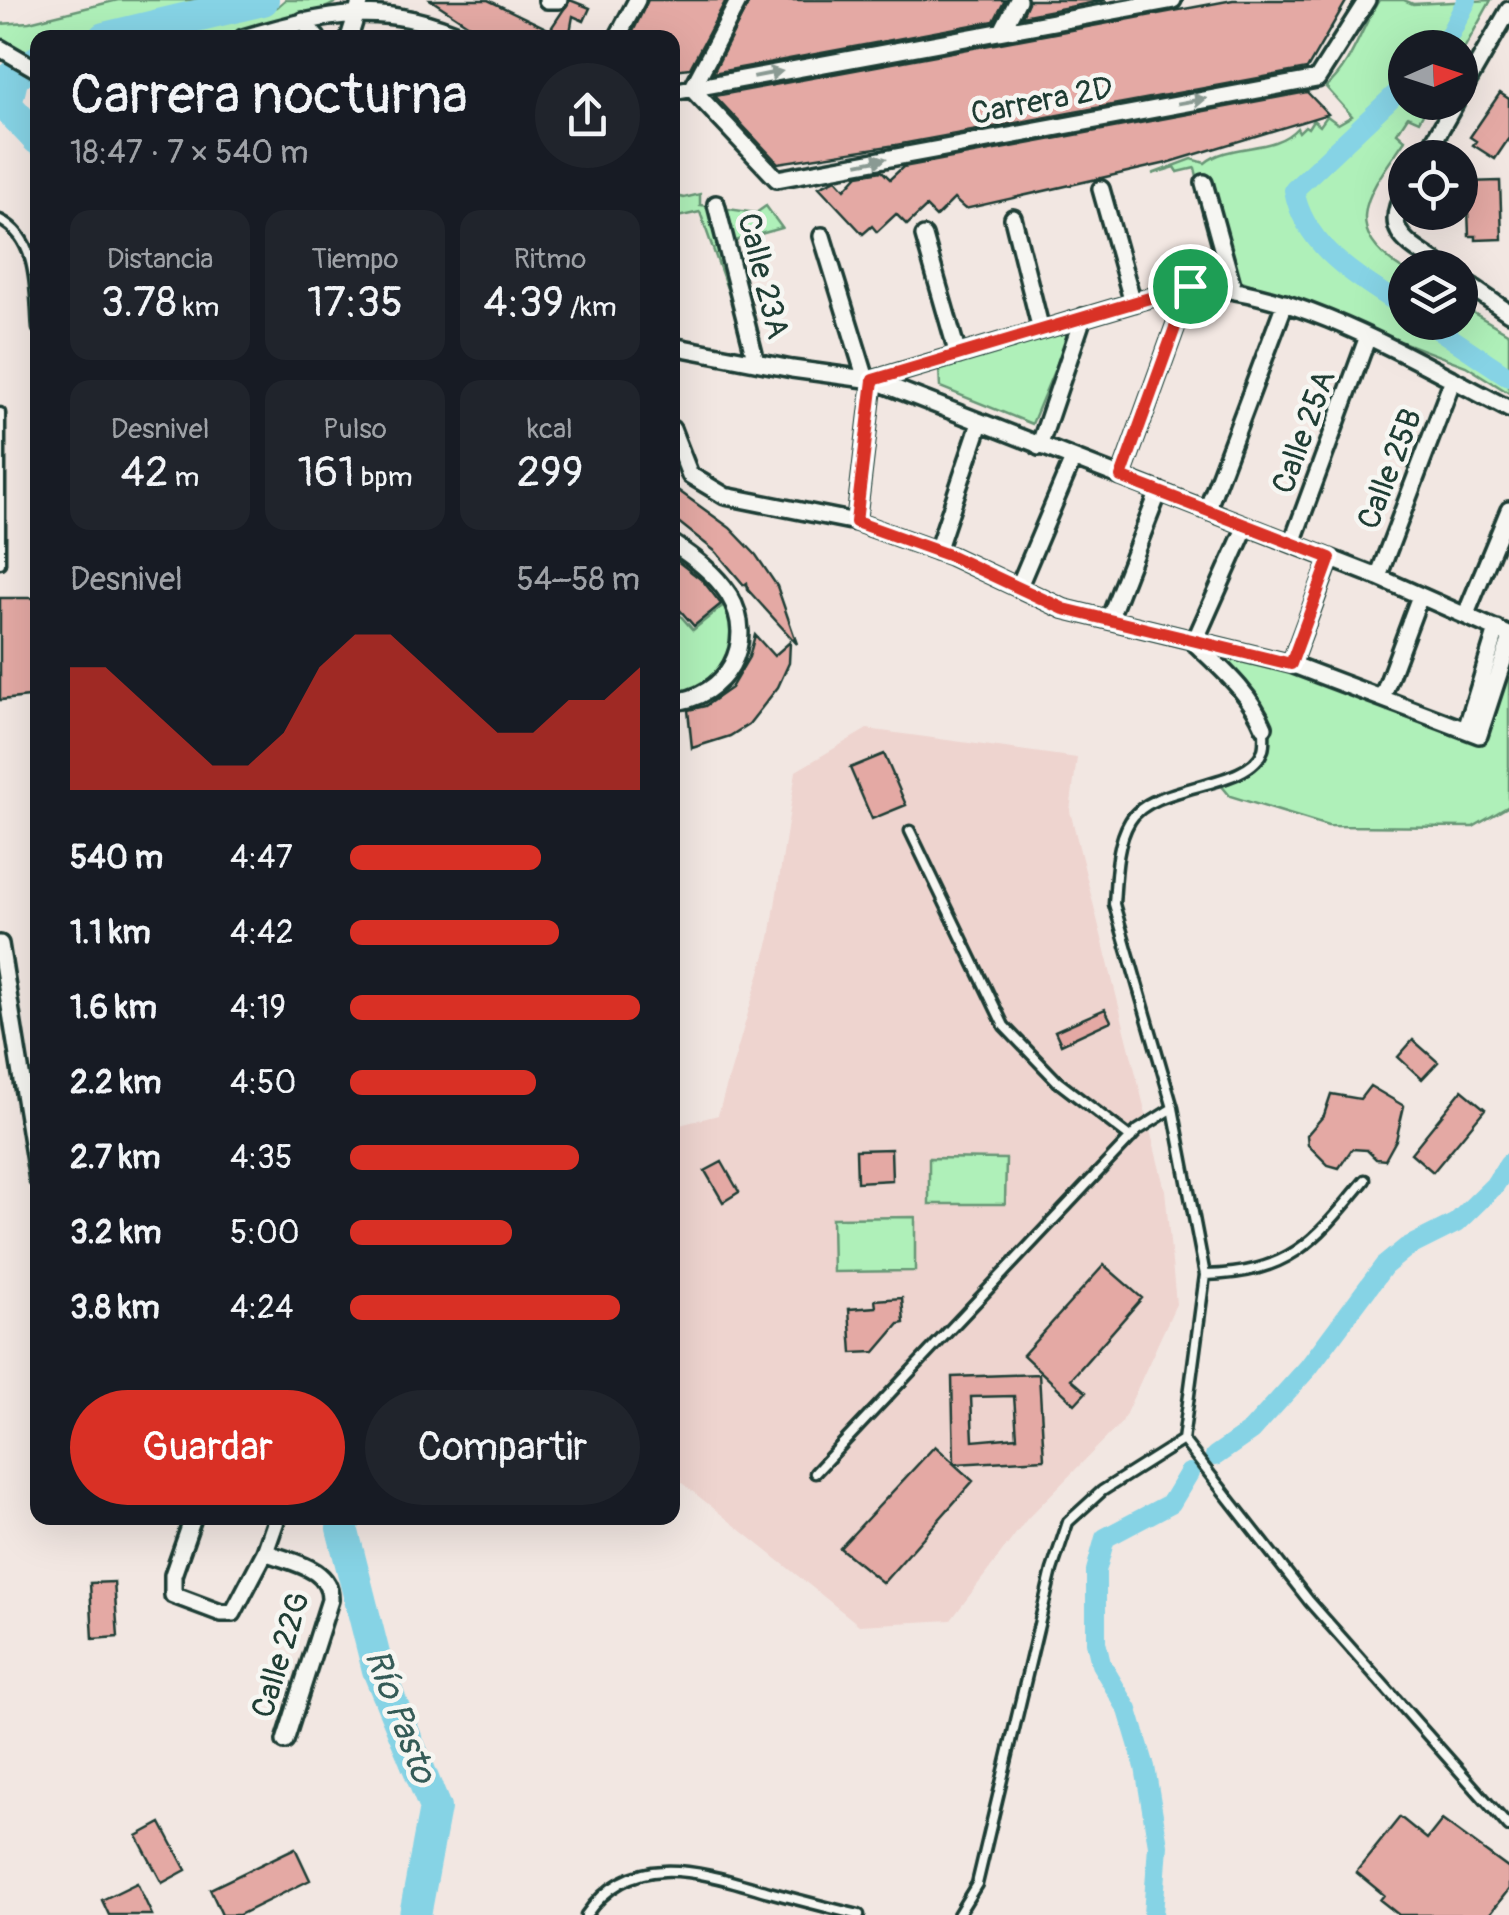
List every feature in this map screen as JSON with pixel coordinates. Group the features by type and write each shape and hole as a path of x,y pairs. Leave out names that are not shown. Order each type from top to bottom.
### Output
{"street":[{"path":"547,0 559,0"},
{"path":"621,30 637,0"},
{"path":"692,89 739,0"},
{"path":"1003,29 1018,0"},
{"path":"680,91 1126,4 1172,0"},
{"name":"Carrera 2D","path":"776,179 1317,79 1367,0"},
{"path":"352,30 360,6"},
{"path":"271,30 360,6 420,12 453,30"},
{"path":"1478,64 1509,10"},
{"path":"303,21 310,30"},
{"path":"0,48 30,65"},
{"name":"Calle 23A","path":"692,89 776,179"},
{"path":"1204,182 1233,288"},
{"path":"1101,188 1134,303"},
{"name":"Calle 23A","path":"716,204 756,362"},
{"path":"1013,218 1041,330"},
{"path":"1397,230 1419,250"},
{"path":"822,236 870,379 856,522"},
{"path":"924,236 958,355"},
{"path":"1121,477 1190,286"},
{"path":"870,379 1190,286 1233,288 1285,304 1367,339 1509,409"},
{"path":"1478,291 1509,313"},
{"path":"1206,510 1285,304"},
{"path":"1039,447 1083,318"},
{"name":"Calle 25A","path":"1292,544 1367,339"},
{"path":"680,348 870,379 1466,614 1503,632 1474,729"},
{"name":"Calle 25B","path":"1378,578 1453,379"},
{"path":"938,551 980,423"},
{"path":"680,449 690,475 725,496 856,522 938,551 1064,609 1110,617 1194,642 1291,664 1474,729"},
{"path":"1019,586 1072,461"},
{"path":"1110,617 1159,491"},
{"path":"1466,614 1509,510"},
{"path":"1194,642 1246,526"},
{"path":"680,548 714,575 729,595 739,621 740,639 733,665 718,684 698,697 680,700"},
{"path":"1291,664 1330,558"},
{"path":"1382,698 1420,596"},
{"path":"1194,642 1238,685 1264,727"},
{"path":"1474,729 1509,643"},
{"path":"0,944 30,1130"},
{"path":"191,1525 171,1585 173,1595 221,1613 233,1613 275,1525"},
{"name":"Calle 22G","path":"265,1552 324,1576 331,1586 330,1600 284,1741"}],"lane":[{"path":"0,220 15,229 30,264"},
{"path":"0,413 0,563"},
{"path":"1264,727 1264,749 1252,767 1144,805 1130,820 1121,844 1114,904 1173,1108 1205,1275 1183,1440 1309,1601 1509,1827"},
{"path":"910,831 1004,1026 1058,1082 1131,1138"},
{"path":"815,1474 1131,1138 1173,1108"},
{"path":"1205,1275 1258,1270 1286,1259 1324,1230 1365,1180"},
{"path":"958,1915 977,1884 1052,1570 1068,1522 1102,1490 1183,1440"},
{"path":"586,1915 601,1894 627,1880 657,1870 694,1870 859,1915"}],"shaded area":[{"path":"867,729 1077,758 1070,811 1165,1190 1176,1304 1122,1422 1027,1519 951,1620 859,1625 682,1483 680,1476 680,1125 718,1115 770,938 796,771"}],"green space":[{"path":"118,0 246,0 114,30 30,30 27,56 0,42 0,24 29,22"},
{"path":"285,0 340,0 266,28 171,30 277,7"},
{"path":"1379,0 1413,4 1491,0 1474,30 1388,30 1388,120 1405,120 1397,133 1405,140 1388,140 1388,166 1371,193 1365,224 1371,240 1388,258 1388,336 1221,273 1195,168 1178,172 1175,167 1152,174 1192,159 1205,163 1227,152 1276,141 1297,128 1299,132 1305,126 1308,128 1313,120 1320,126 1327,116 1338,124 1352,116 1326,87 1349,57"},
{"path":"700,194 700,205 756,213 766,206 782,228 728,243 746,342 700,212 680,216 680,197"},
{"path":"1478,316 1509,334 1509,393 1466,366 1398,340 1478,340"},
{"path":"1071,330 1032,424 940,387 939,367"},
{"path":"725,604 732,635 723,663 703,684 680,693 680,615 693,630"},
{"path":"1509,625 1509,806 1473,827 1328,826 1230,796 1221,785 1248,767 1262,741 1267,719 1194,632 1280,652 1293,671 1374,705 1452,729 1491,699"},
{"path":"929,1158 1006,1159 1005,1204 929,1204"},
{"path":"915,1217 915,1271 833,1272 832,1218"}],"building":[{"path":"431,0 488,0 550,30 481,30"},
{"path":"570,0 590,8 584,21 573,16 570,30 550,30"},
{"path":"648,0 726,0 690,68 680,69 680,30 634,30"},
{"path":"750,0 1005,0 994,21 713,73"},
{"path":"1029,0 1106,0 1022,16"},
{"path":"1233,0 1347,0 1307,69 778,163 715,96"},
{"path":"1307,92 1328,114 1167,163 965,209 954,199 936,217 926,207 907,225 896,214 877,232 872,226 863,234 819,187 836,179 845,189 858,175 882,171 890,179 903,167"},
{"path":"1500,93 1509,99 1509,138 1495,159 1478,148 1478,140 1470,137"},
{"path":"1500,181 1502,239 1476,240 1476,236 1469,236 1469,230 1478,230 1478,182"},
{"path":"680,492 730,528 756,555 777,586 797,644 748,590 747,583 744,585 716,552 680,523"},
{"path":"680,563 703,581 721,604 694,626 680,610"},
{"path":"0,598 30,598 30,697 0,700"},
{"path":"755,635 774,656 790,642 789,663 778,687 749,724 730,736 692,748 688,710 705,706 731,688 749,657"},
{"path":"884,754 906,805 872,819 850,768"},
{"path":"1105,1009 1111,1021 1061,1044 1055,1031"},
{"path":"1413,1040 1438,1062 1422,1079 1398,1057"},
{"path":"1370,1086 1404,1106 1396,1140 1385,1160 1376,1159 1367,1150 1352,1149 1339,1168 1328,1165 1308,1145 1307,1135 1324,1115 1331,1094 1360,1099"},
{"path":"1462,1090 1485,1109 1433,1172 1411,1153"},
{"path":"891,1149 892,1180 857,1182 856,1150"},
{"path":"722,1162 739,1192 723,1202 705,1171"},
{"path":"1104,1265 1142,1298 1071,1379 1086,1392 1075,1404 1023,1355"},
{"path":"902,1298 904,1323 875,1352 852,1353 849,1309 876,1307 875,1300"},
{"path":"1039,1374 1044,1459 954,1464 973,1481 883,1583 840,1548 935,1446 954,1463 952,1377","holes":["1014,1396 1017,1437 973,1441 971,1397"]},
{"path":"114,1582 118,1637 93,1639 90,1583"},
{"path":"1400,1817 1427,1839 1442,1820 1509,1869 1509,1889 1489,1915 1399,1915 1380,1900 1384,1895 1356,1872"},
{"path":"161,1823 186,1870 162,1883 137,1836"},
{"path":"295,1848 310,1880 239,1915 222,1915 210,1889"},
{"path":"137,1883 152,1915 109,1915 102,1900"}],"waterway":[{"name":"Río Pasto","path":"137,30 263,0"},
{"path":"1452,30 1467,0"},
{"name":"Río Pasto","path":"30,66 13,76 6,105 30,130"},
{"path":"1388,101 1294,190 1300,211 1322,245 1336,260 1388,297"},
{"path":"1454,340 1509,377"},
{"path":"1215,1456 1251,1431 1308,1368 1384,1266 1406,1248 1456,1223 1494,1186 1509,1163"},
{"path":"1153,1915 1158,1845 1145,1767 1128,1710 1101,1664 1096,1642 1096,1571 1105,1538 1171,1503 1189,1473"},
{"name":"Río Pasto","path":"343,1525 378,1670 435,1808 415,1915"}],"route":[{"path":"1190,286 1121,477 1330,558 1291,664 1194,642 1110,617 1064,609 951,556 856,522 873,380 1190,286"}]}
